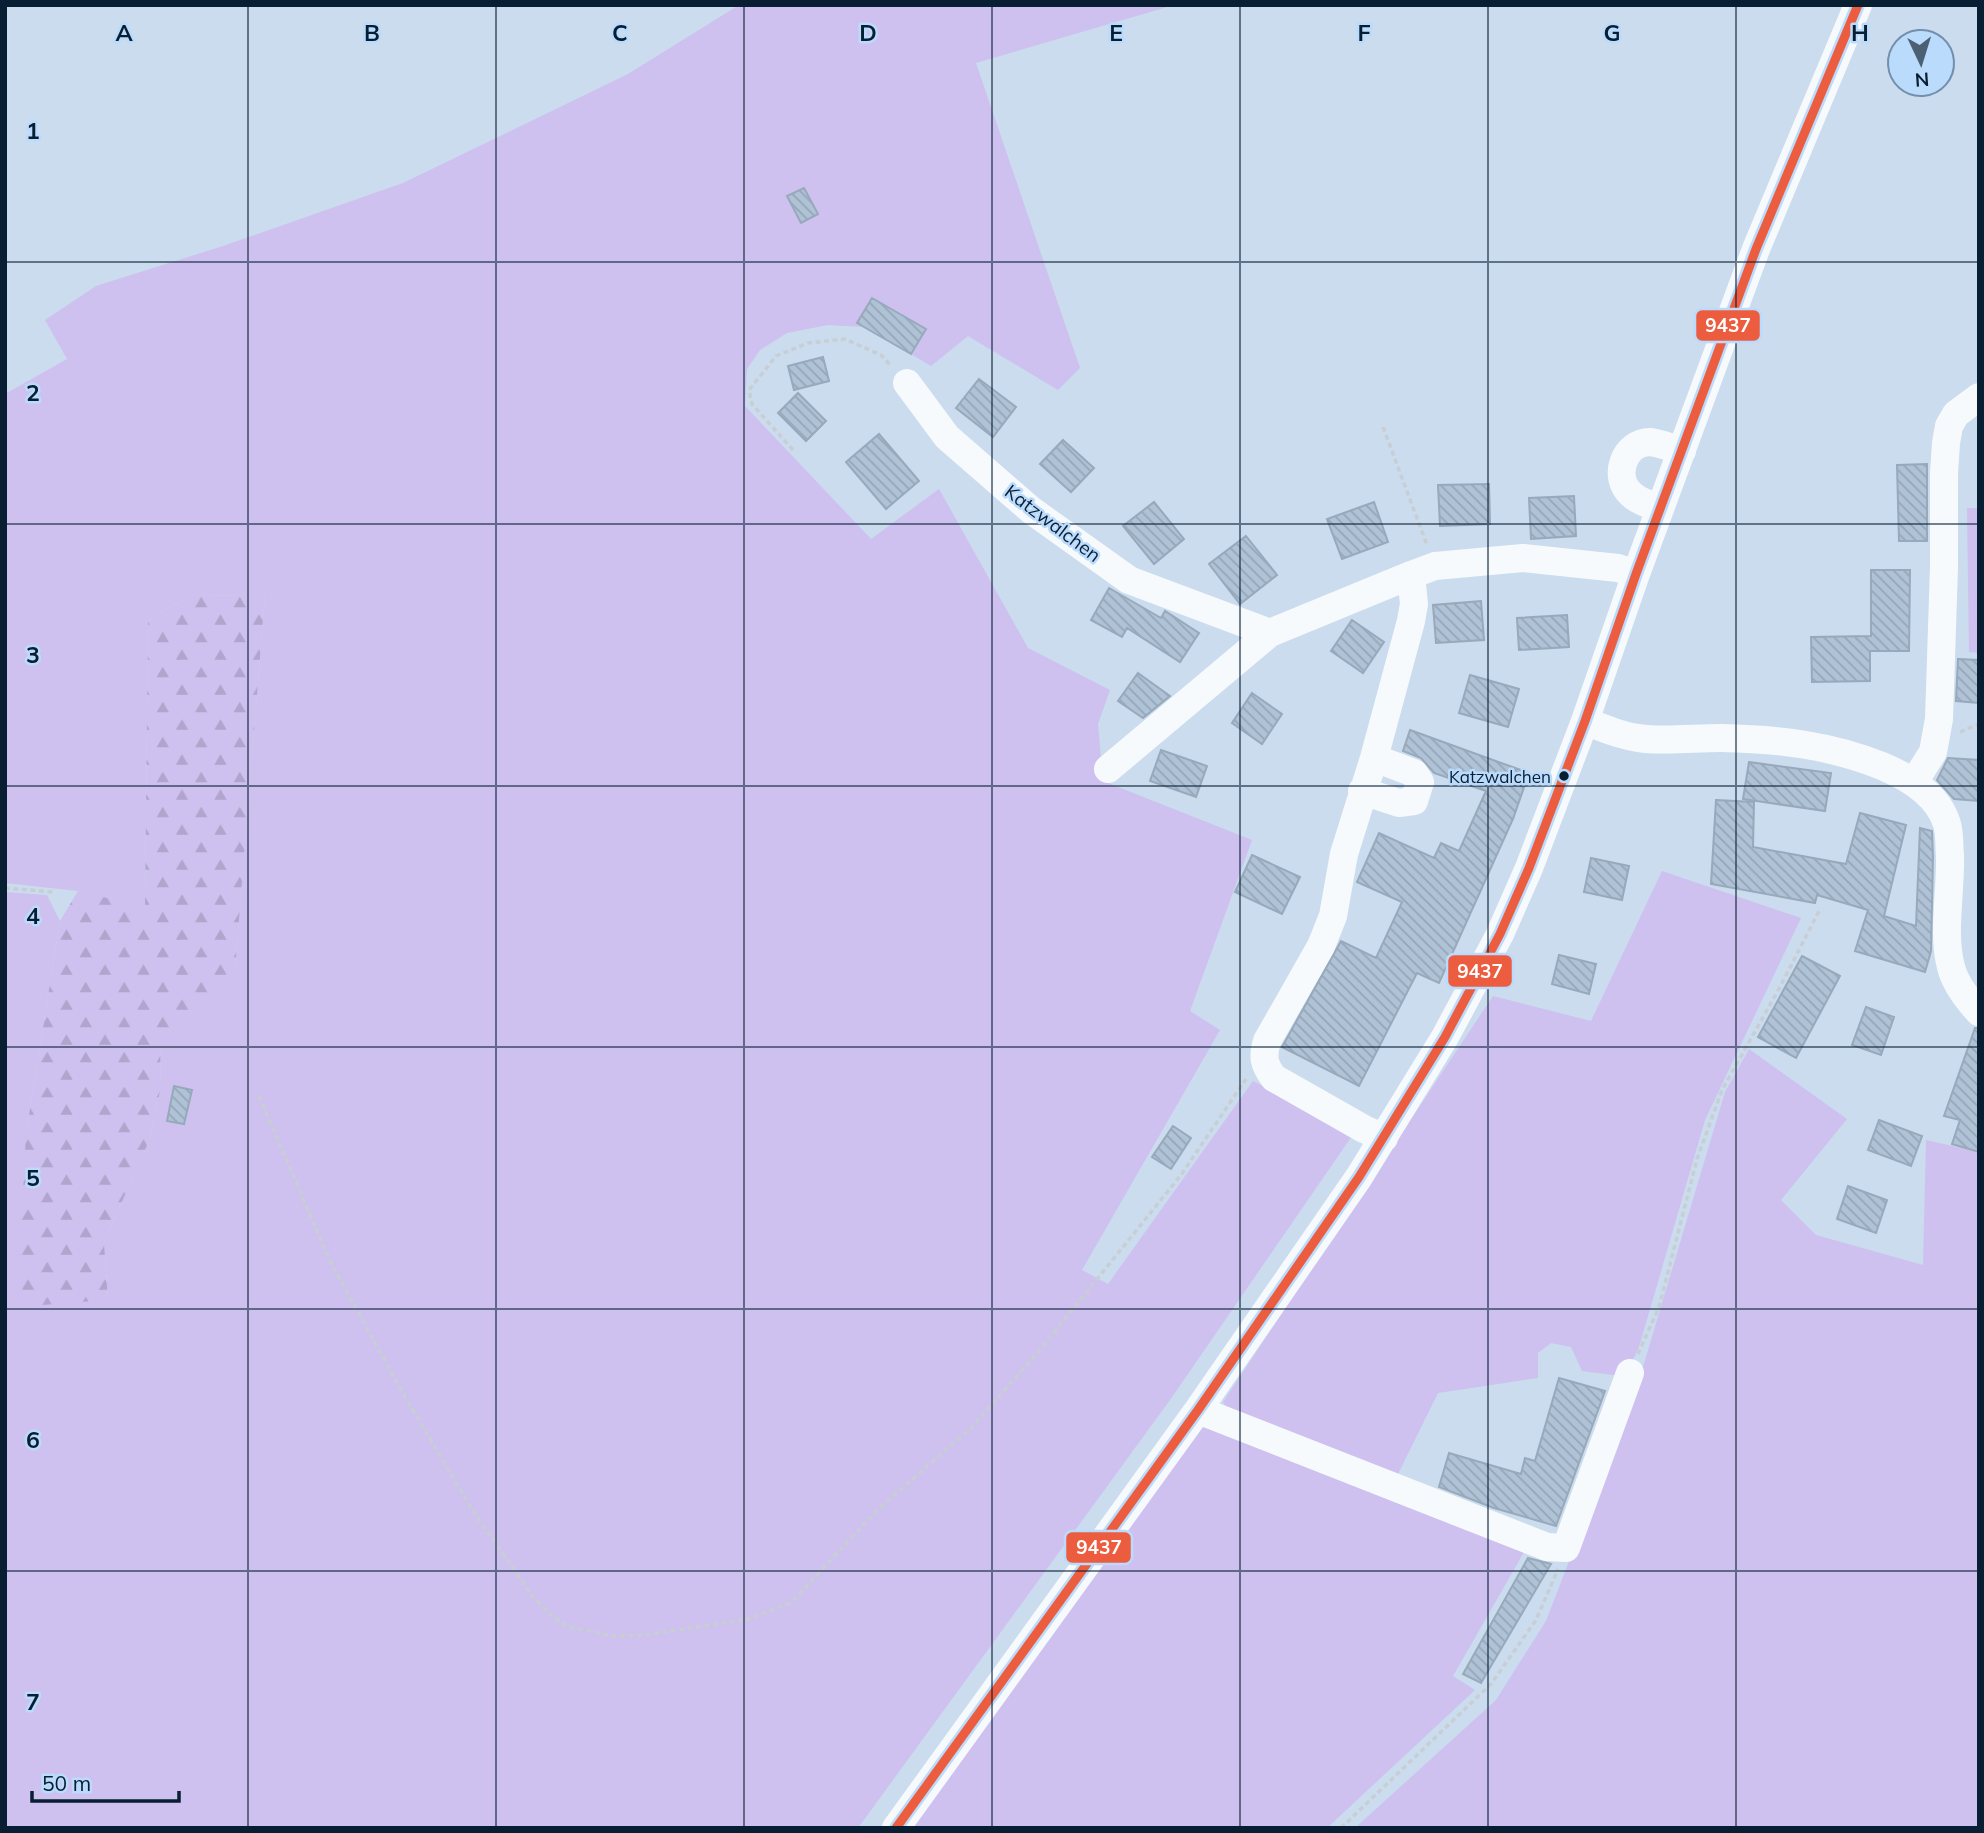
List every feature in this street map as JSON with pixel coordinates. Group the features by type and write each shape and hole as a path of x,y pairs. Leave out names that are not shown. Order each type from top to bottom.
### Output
{"street":[{"path":"896,1828 1198,1410 1384,1138 1446,1037 1500,934 1529,868 1586,721 1636,574 1756,249 1858,5"},
{"name":"Katzwalchen","path":"907,383 947,437 1031,510 1129,580 1270,633"},
{"path":"1914,782 1933,752 1939,719 1946,443 1949,426 1956,414 1979,397"},
{"path":"1660,508 1640,501 1630,493 1623,478 1622,466 1626,453 1637,444 1649,442 1682,451"},
{"path":"1108,769 1270,633 1423,571 1523,558 1618,568 1636,574"},
{"path":"1384,1138 1274,1078 1265,1067 1262,1056 1267,1041 1321,946 1334,916 1344,854 1374,758 1423,571"},
{"path":"1586,721 1624,735 1645,738 1796,742 1826,747 1870,762 1914,782 1939,808 1947,824 1950,867 1948,948 1951,968 1960,987 1979,1012"},
{"path":"1362,791 1399,803 1414,801 1420,782 1414,773 1374,758"},
{"path":"1198,1410 1547,1547 1566,1548 1630,1373"}],"path":[{"path":"793,450 752,404 749,390 776,356 808,343 845,339 881,355 907,383"},
{"path":"1383,427 1423,571"},
{"path":"5,888 52,892"},
{"path":"1630,1373 1659,1307 1697,1159 1722,1090 1819,911"},
{"path":"259,1096 330,1261 400,1388 470,1505 533,1597 552,1616 569,1627 613,1636 646,1635 748,1619 791,1603 878,1509 969,1430 1040,1350 1181,1175 1240,1085 1250,1074 1265,1067"},
{"path":"1341,1828 1491,1684 1536,1620 1566,1548"}],"green space":[{"path":"739,5 1174,5 976,63 1080,368 1058,390 968,336 931,366 866,327 828,325 787,333 760,350 747,369 745,406 871,539 939,489 1028,648 1110,690 1098,724 1103,781 1252,840 1190,1011 1220,1030 1082,1270 1108,1284 1253,1081 1354,1133 1170,1400 858,1828 5,1828 5,892 47,895 60,921 26,1134 108,1300 104,1242 149,1141 161,1087 160,1039 234,981 265,595 190,596 148,620 145,908 78,891 5,883 5,394 67,359 45,320 96,286 223,246 403,183 628,74"},
{"path":"1967,508 1979,508 1979,653 1969,652"},
{"path":"265,595 234,982 160,1039 161,1087 149,1141 104,1242 108,1300 28,1306 18,1278 26,1134 60,921 78,891 145,907 148,620 190,596"},
{"path":"1662,871 1801,918 1705,1120 1639,1347 1631,1364 1621,1376 1582,1371 1571,1347 1551,1343 1538,1353 1538,1378 1438,1393 1395,1480 1232,1418 1223,1402 1493,996 1591,1021"},
{"path":"1749,1049 1847,1119 1781,1200 1816,1235 1923,1265 1926,1140 1979,1152 1979,1828 1355,1828 1496,1700 1546,1621 1640,1377 1725,1092"},
{"path":"1201,1426 1528,1545 1453,1676 1475,1690 1327,1828 911,1828"}],"building":[{"path":"804,188 818,214 801,223 787,196"},
{"path":"872,298 926,329 911,354 857,323"},
{"path":"823,357 829,381 794,390 788,366"},
{"path":"979,379 1016,407 993,437 956,408"},
{"path":"798,393 826,421 806,441 778,413"},
{"path":"879,434 919,481 886,509 846,462"},
{"path":"1063,440 1094,468 1071,492 1040,464"},
{"path":"1927,464 1927,541 1899,541 1897,465"},
{"path":"1489,484 1490,524 1440,526 1438,485"},
{"path":"1574,496 1576,536 1531,539 1529,498"},
{"path":"1154,502 1184,539 1154,564 1123,526"},
{"path":"1374,502 1388,542 1342,559 1327,519"},
{"path":"1246,536 1277,575 1240,604 1209,564"},
{"path":"1871,570 1910,570 1909,651 1870,651 1870,681 1812,682 1811,637 1871,636"},
{"path":"1109,588 1161,618 1165,611 1199,633 1180,662 1127,628 1122,637 1091,620"},
{"path":"1481,601 1484,640 1436,643 1433,605"},
{"path":"1567,615 1569,647 1519,650 1517,618"},
{"path":"1352,620 1384,642 1363,673 1331,651"},
{"path":"1958,659 1979,660 1979,703 1956,701"},
{"path":"1138,673 1170,696 1143,718 1118,701"},
{"path":"1470,675 1519,689 1508,727 1459,713"},
{"path":"1252,693 1282,714 1262,744 1232,723"},
{"path":"1410,730 1529,773 1513,819 1439,983 1417,973 1359,1086 1282,1047 1341,941 1376,958 1402,902 1357,882 1379,833 1434,858 1441,843 1459,851 1486,791 1434,773 1421,758 1403,751"},
{"path":"1161,750 1207,766 1196,797 1150,781"},
{"path":"1948,758 1979,760 1979,801 1954,799 1937,780"},
{"path":"1749,762 1831,773 1825,811 1743,799"},
{"path":"1716,800 1754,802 1753,847 1846,864 1860,813 1906,825 1884,916 1916,926 1920,828 1932,831 1931,951 1925,972 1855,951 1868,910 1817,895 1815,903 1711,884"},
{"path":"1252,855 1300,877 1282,914 1235,892"},
{"path":"1591,858 1629,866 1622,900 1584,892"},
{"path":"1559,955 1596,964 1589,994 1552,984"},
{"path":"1802,956 1840,976 1796,1058 1758,1037"},
{"path":"1866,1007 1894,1017 1881,1055 1852,1045"},
{"path":"1975,1028 1979,1028 1979,1152 1952,1144 1960,1120 1944,1116"},
{"path":"174,1086 192,1090 184,1124 167,1121"},
{"path":"1879,1120 1922,1136 1911,1166 1868,1150"},
{"path":"1173,1126 1191,1138 1171,1169 1152,1157"},
{"path":"1848,1186 1887,1200 1876,1233 1837,1219"},
{"path":"1559,1378 1605,1391 1556,1526 1494,1508 1439,1487 1449,1453 1521,1474 1525,1458 1535,1461"},
{"path":"1528,1558 1551,1564 1481,1683 1463,1674"}],"transit line":[{"name":"9437","path":"896,1828 1198,1410 1359,1177 1445,1037 1500,934 1529,868 1585,721 1636,574 1756,249 1858,5"}],"place":[{"name":"Katzwalchen","path":"1564,776"}]}
